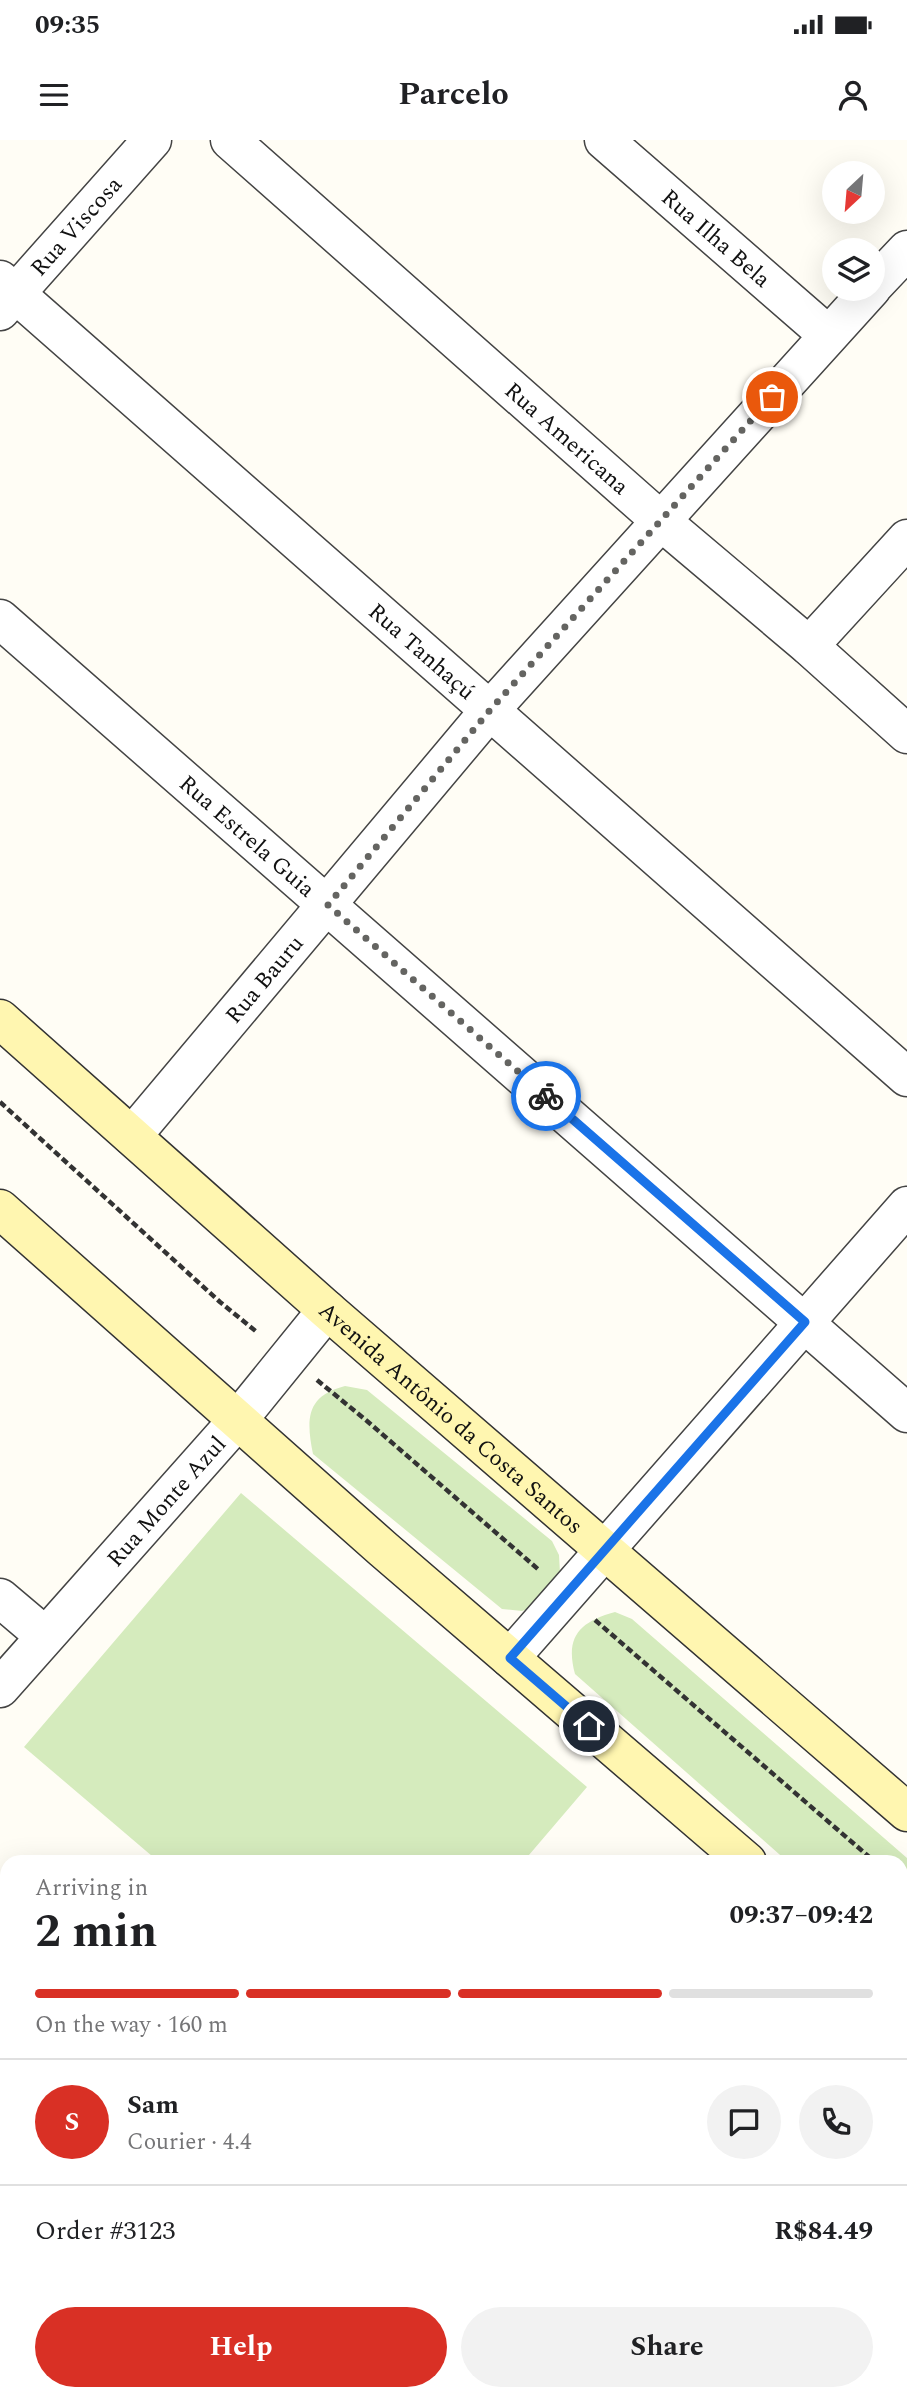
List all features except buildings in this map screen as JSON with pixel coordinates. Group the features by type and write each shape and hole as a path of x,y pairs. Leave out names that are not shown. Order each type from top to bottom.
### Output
{"street":[{"name":"Rua Viscosa","path":"5,294 152,140"},
{"name":"Rua Americana","path":"230,140 661,521 809,646 907,734"},
{"name":"Rua Ilha Bela","path":"604,140 828,335"},
{"name":"Rua Bauru","path":"885,273 907,250"},
{"name":"Rua Tanhaçú","path":"5,294 490,710 907,1077"},
{"name":"Rua Bauru","path":"132,1136 490,710 859,301"},
{"path":"809,646 907,539"},
{"name":"Rua Estrela Guia","path":"0,620 907,1413"},
{"name":"Avenida Antônio da Costa Santos","path":"0,1019 327,1310 907,1812"},
{"path":"510,1658 907,1206"},
{"path":"0,1209 237,1421 510,1658 728,1855"},
{"name":"Rua Monte Azul","path":"0,1688 237,1421 327,1310"},
{"path":"0,1598 44,1636"}],"path":[{"path":"0,1102 220,1303 262,1336"},
{"path":"315,1379 546,1577"},
{"path":"588,1614 867,1855"}],"green space":[{"path":"345,1386 367,1390 552,1541 559,1555 560,1573 541,1604 522,1611 502,1609 313,1454 310,1430 312,1411 323,1396"},
{"path":"241,1493 587,1787 529,1855 151,1855 24,1747"},
{"path":"615,1612 632,1619 904,1855 780,1855 575,1674 572,1661 574,1641 584,1626"}],"way so far":[{"path":"546,1096 328,905 490,710 772,397"}],"route":[{"path":"546,1096 805,1322 510,1658 589,1726"}]}
